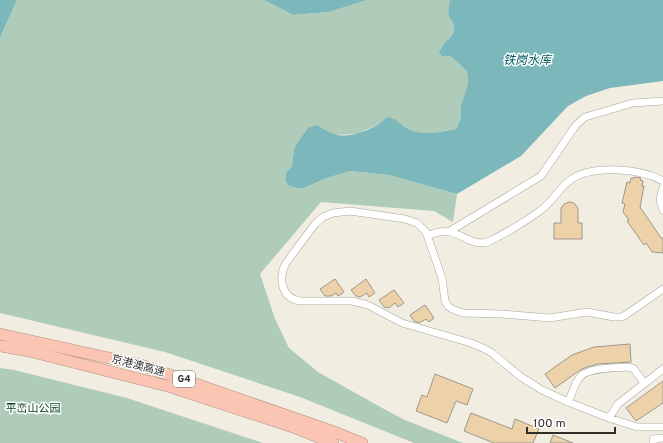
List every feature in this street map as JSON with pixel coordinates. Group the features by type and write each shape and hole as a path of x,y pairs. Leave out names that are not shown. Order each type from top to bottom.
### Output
{"highway":[{"name":"京港澳高速","path":"0,334 141,365 337,432 362,443"},
{"name":"京港澳高速","path":"0,346 29,351 171,387 293,427 333,443"}],"street":[{"path":"428,236 437,232 450,231 541,176 576,125 585,117 633,104 663,101"},
{"path":"450,231 478,243 488,242 542,210 569,181 579,175 589,172 600,170 641,172 663,181"},
{"path":"663,187 660,200 663,210"},
{"path":"663,289 622,317 587,312 550,318 502,314 462,313 452,309 445,301 442,278 428,236 420,226 409,220 350,211 333,213 323,217 315,224 286,263 282,274 282,286 287,295 294,300 352,301 363,303 374,307 395,320 409,326 478,346 492,353 521,378 568,402 609,418 643,428 663,427"},
{"path":"568,402 580,377 584,373 596,369 629,367 634,369 644,383"},
{"path":"609,418 618,404 663,369"},
{"path":"653,443 653,439 663,438"}],"green space":[{"path":"17,0 264,0 293,15 329,12 367,0 450,0 449,14 454,30 447,42 440,49 442,56 450,56 467,71 468,84 461,105 461,118 456,129 424,134 408,130 392,118 357,134 335,135 294,150 292,166 286,173 285,181 289,186 304,188 324,179 350,171 389,175 457,194 453,222 434,211 321,202 260,274 275,319 289,348 318,372 384,409 405,420 463,443 414,443 300,397 165,352 0,313 0,38"},
{"name":"平峦山公园","path":"0,368 14,370 127,398 263,443 0,443"}],"water":[{"path":"0,0 17,0 0,38"},
{"path":"264,0 367,0 329,12 293,15"},
{"name":"铁岗水库","path":"450,0 663,0 663,81 610,88 586,96 568,106 521,156 457,194 389,175 350,171 324,179 304,188 289,186 285,181 286,173 292,166 294,149 308,128 317,125 334,134 355,134 370,129 387,117 395,120 412,131 431,133 456,129 461,118 461,105 468,84 467,71 450,56 442,56 439,53 452,35 454,29 449,16"}],"building":[{"path":"634,177 641,178 640,180 643,181 642,186 644,186 640,207 661,238 663,238 663,253 652,252 646,243 644,245 627,221 629,220 623,212 625,204 622,203 627,182 630,183 631,178 633,179"},
{"path":"569,202 574,203 578,208 578,223 582,223 582,239 554,239 554,223 561,223 561,208 564,204"},
{"path":"335,279 344,292 338,296 336,293 331,296 325,296 320,289"},
{"path":"366,279 375,293 369,297 367,293 360,297 356,296 351,290"},
{"path":"394,290 404,303 398,307 395,303 389,308 384,307 379,300"},
{"path":"425,305 434,318 429,322 426,319 419,323 414,321 410,315"},
{"path":"630,344 631,362 598,364 587,367 580,370 555,388 545,374 572,355 594,347"},
{"path":"435,374 473,389 467,405 456,401 447,423 416,411 422,395 427,397"},
{"path":"663,381 663,403 636,421 626,408"},
{"path":"471,413 512,429 515,419 539,429 533,443 494,443 464,431"},
{"path":"553,435 573,443 550,443"}]}
